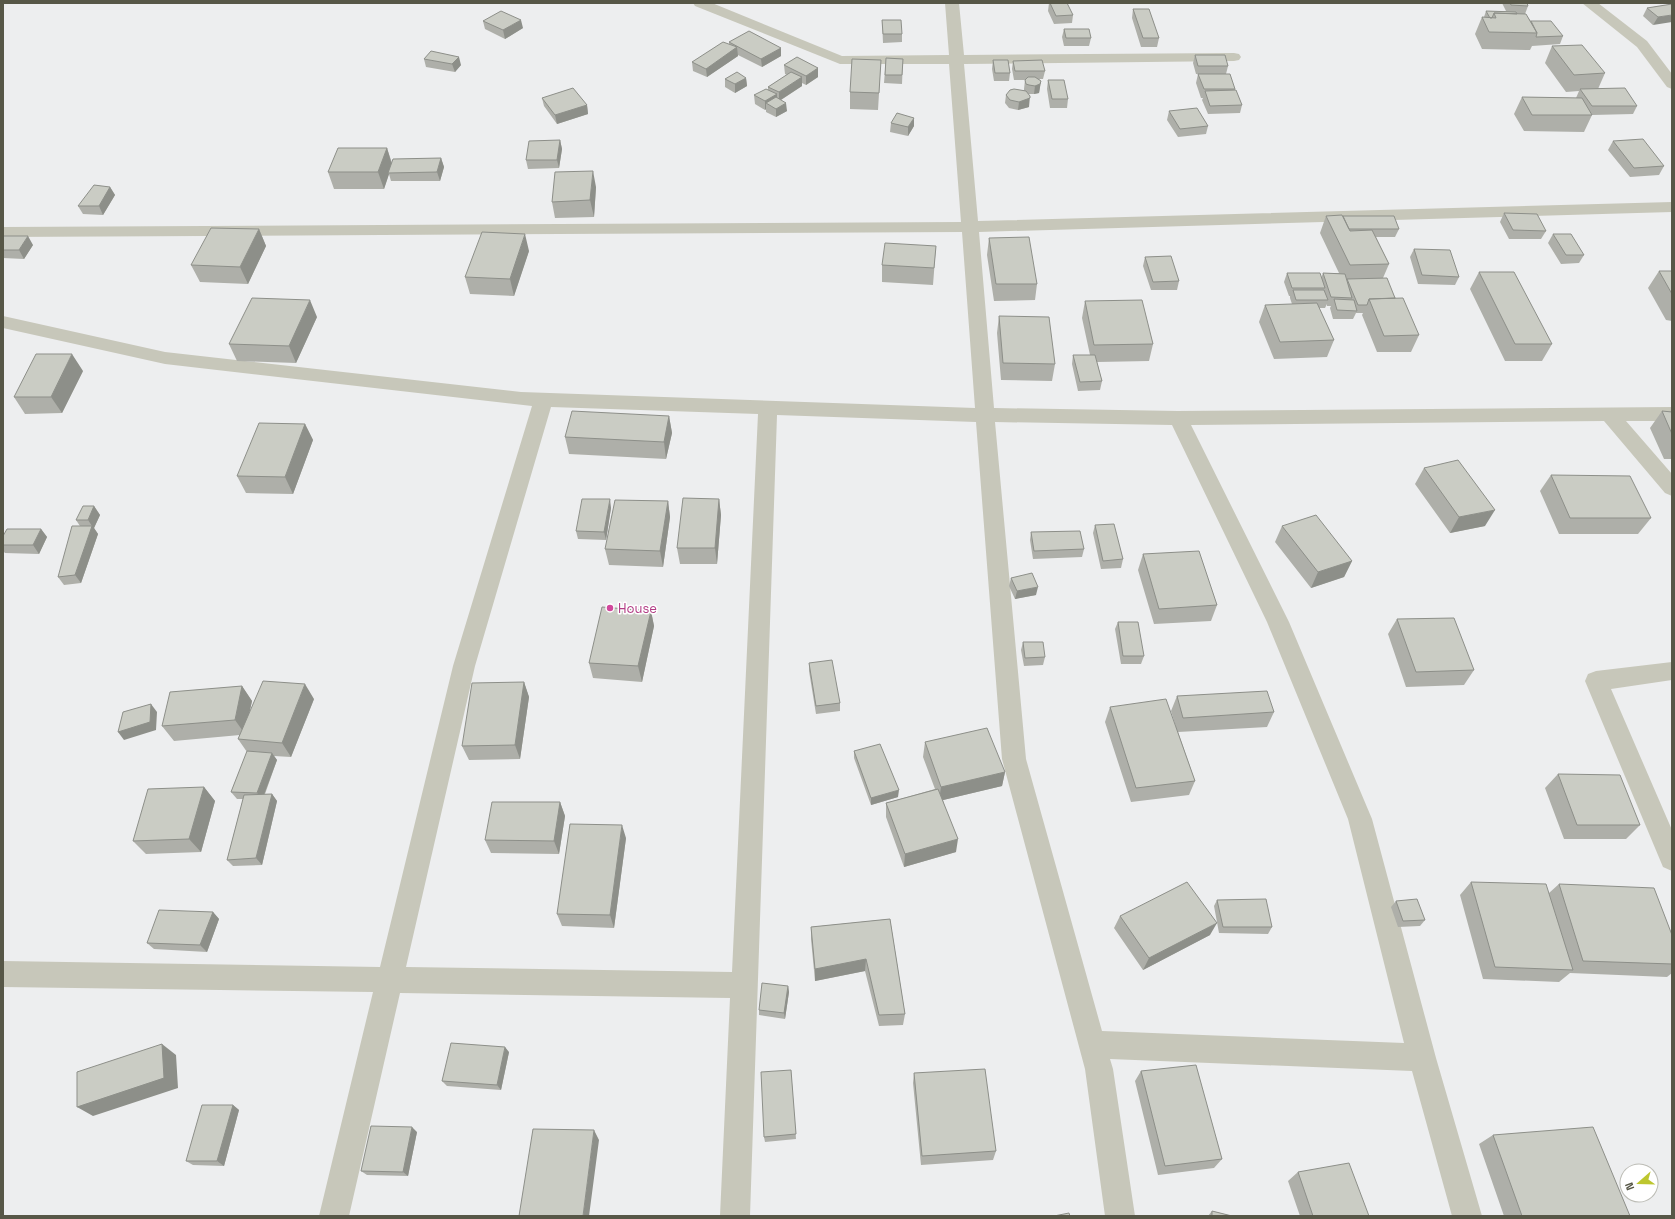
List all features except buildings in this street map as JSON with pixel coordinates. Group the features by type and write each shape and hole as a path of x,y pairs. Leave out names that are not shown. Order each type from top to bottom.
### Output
{"street":[{"path":"700,3 736,19 840,60 1234,57"},
{"path":"735,3 736,19"},
{"path":"952,3 1014,759 1099,1069 1120,1216"},
{"path":"1589,3 1642,44 1672,84"},
{"path":"3,232 970,227 1672,207"},
{"path":"3,322 165,358 521,399 985,415 1178,418 1672,414"},
{"path":"334,1216 464,666 544,399"},
{"path":"735,1216 768,407"},
{"path":"1609,414 1672,488"},
{"path":"1178,418 1278,622 1360,819 1422,1058 1467,1216"},
{"path":"1672,671 1596,682 1672,859"},
{"path":"3,974 744,985"},
{"path":"1092,1044 1422,1058"}],"place":[{"name":"House","path":"610,608"}]}
